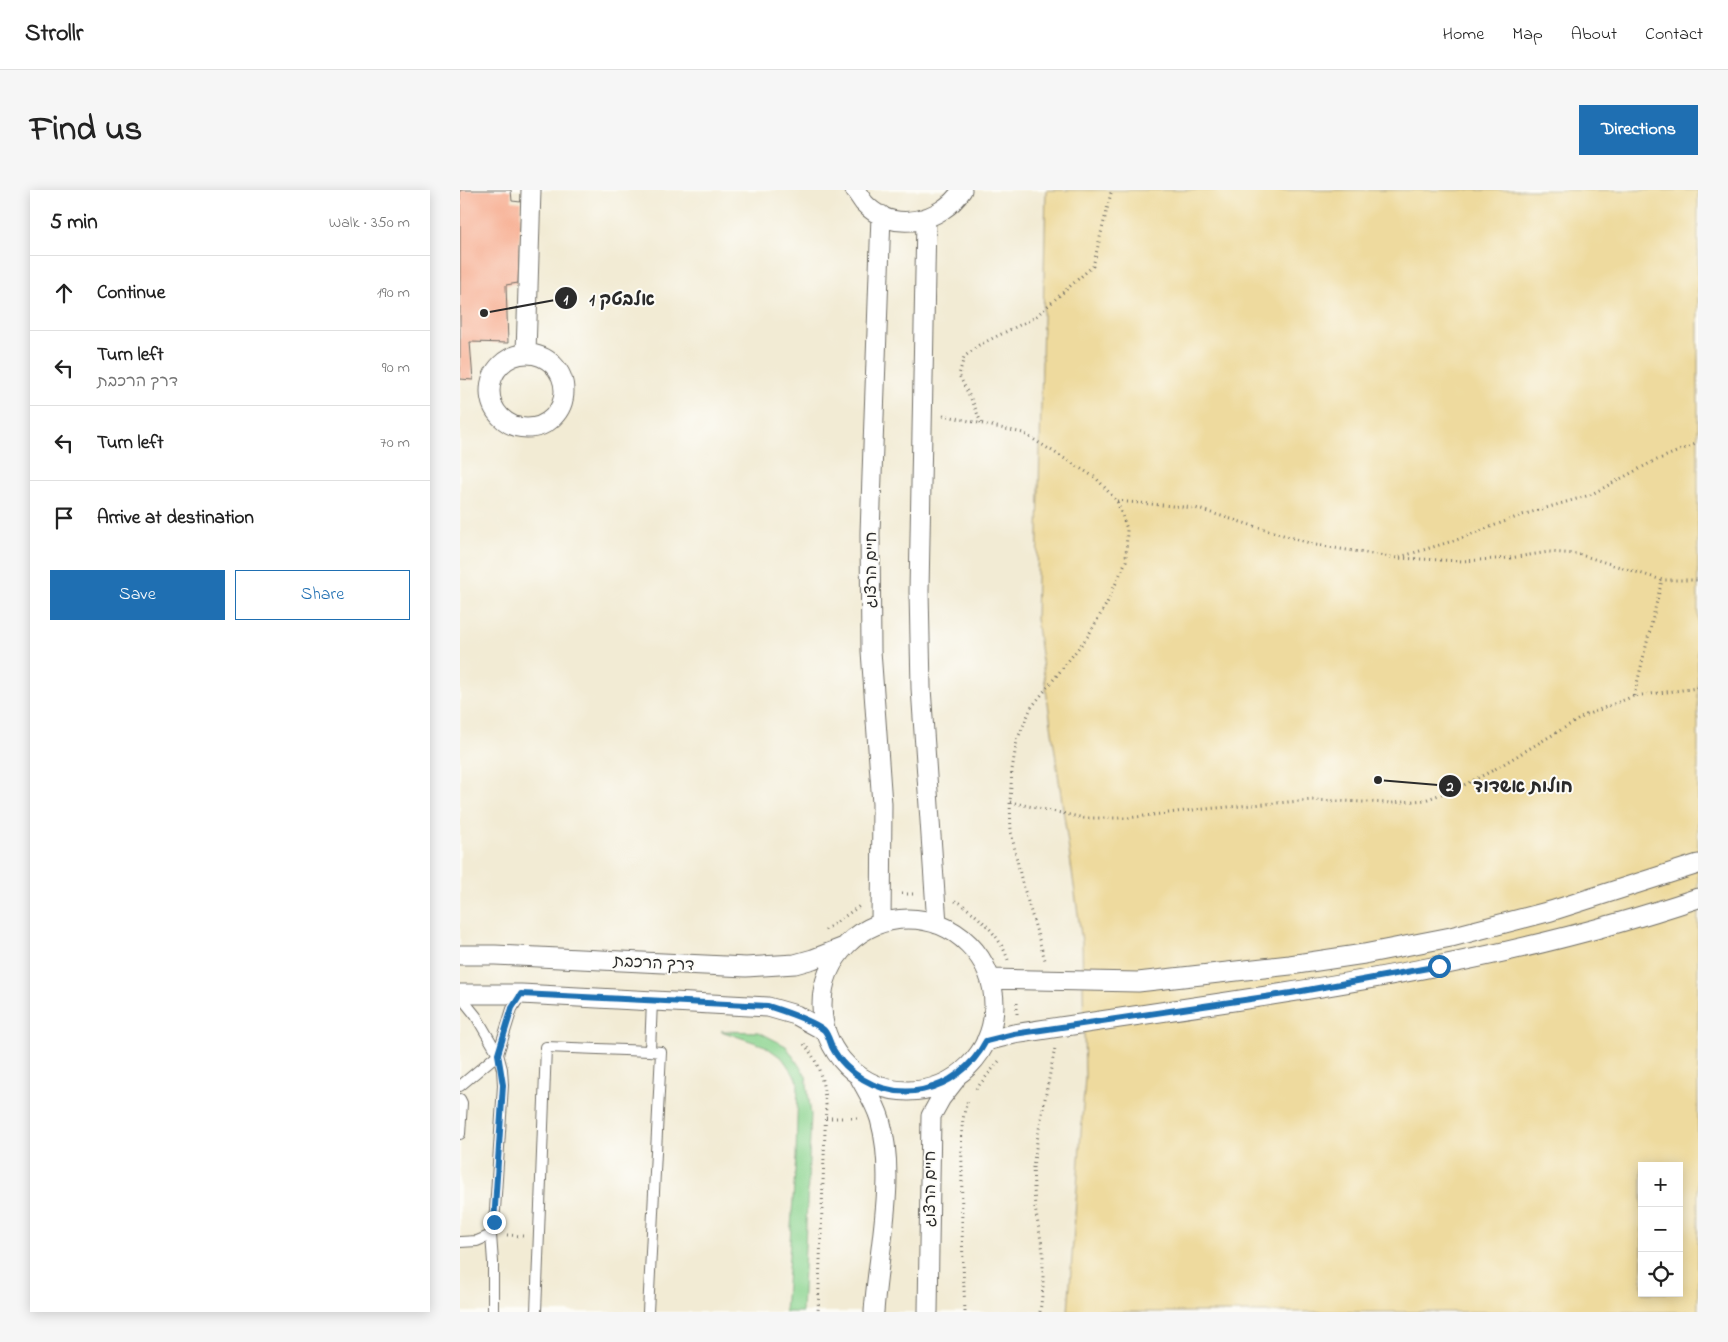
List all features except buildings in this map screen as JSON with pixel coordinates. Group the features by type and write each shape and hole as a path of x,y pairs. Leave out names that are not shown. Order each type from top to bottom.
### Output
{"street":[{"path":"526,353 531,190"},
{"path":"855,190 865,204 881,215 911,222 926,219 942,212 955,200 962,190"},
{"name":"חיים הרצוג","path":"881,215 870,533 871,651 882,804 881,923"},
{"path":"926,219 919,592 921,688 937,924"},
{"path":"526,353 539,355 550,361 558,369 564,381 561,405 555,416 545,424 533,428 521,428 509,424 499,417 492,406 489,394 490,382 495,370 503,361 514,355 526,353"},
{"path":"991,980 1138,982 1290,965 1364,954 1451,937 1551,911 1698,864"},
{"path":"986,1041 1014,1034 1058,1027 1291,993 1439,966 1590,930 1698,898"},
{"path":"899,919 937,924 961,936 979,956 991,980 995,1006 990,1032 978,1056 959,1075 936,1087 910,1092 884,1089 860,1078 845,1065 833,1049 825,1031 821,1001 828,972 844,947 861,933 881,923 899,919"},
{"name":"דרך הרכבת","path":"460,955 504,955 746,967 795,964 844,947"},
{"path":"460,995 521,994 768,1006 796,1015 825,1031"},
{"name":"חיים הרצוג","path":"928,1312 931,1116 941,1098 959,1075"},
{"path":"860,1078 880,1117 886,1147 887,1181 874,1312"}],"lane":[{"path":"460,1086 498,1054 512,1008 521,994"},
{"path":"460,995 476,1016 498,1054 503,1085 495,1210 491,1235 493,1312"},
{"path":"650,1052 652,1001"},
{"path":"536,1312 546,1047 661,1052 648,1312"},
{"path":"460,1099 462,1103 460,1134"},
{"path":"460,1242 477,1241 491,1235"}],"path":[{"path":"982,423 959,375 964,357 979,344 1034,318 1093,266 1113,190"},
{"path":"923,410 1023,433 1096,478 1117,501 1127,529 1126,561 1107,603 1088,636 1031,708 1017,740 1012,770 1010,832 1021,878 1052,981"},
{"path":"1397,558 1456,540 1522,515 1590,495 1652,462 1698,443"},
{"path":"1117,501 1195,508 1316,546 1397,558 1463,560 1510,558 1549,552 1578,554 1662,580 1698,580"},
{"path":"1634,696 1662,580"},
{"path":"1010,802 1084,818 1128,818 1193,810 1312,800 1392,802 1425,800 1458,788 1490,772 1586,715 1634,696 1698,688"},
{"path":"820,933 881,894 934,894 960,903 984,922 1005,951 1016,980 1018,1006 1014,1034 1005,1053 970,1096 962,1115 961,1206 965,1312"},
{"path":"1040,1312 1043,1288 1042,1250 1035,1208 1033,1167 1058,1027"},
{"path":"800,1040 811,1052 822,1076 826,1105 818,1312"},
{"path":"511,1236 519,1236"}],"green space":[{"path":"721,1031 759,1032 786,1046 806,1076 811,1115 802,1312 785,1312 796,1157 798,1081 783,1059 765,1046"}],"sand":[{"path":"1046,190 1698,190 1698,1312 1068,1312 1085,1077 1082,942 1036,619"}],"place":[{"name":"אלבטק 1","path":"484,313"},
{"name":"חולות אשדוד","path":"1378,780"}],"route":[{"path":"494,1222 503,1085 502,1069 498,1054 512,1008 521,994 768,1006 796,1015 825,1031 833,1049 845,1065 860,1078 884,1089 910,1092 936,1087 959,1075 978,1056 986,1041 1014,1034 1291,993 1439,966"}]}
